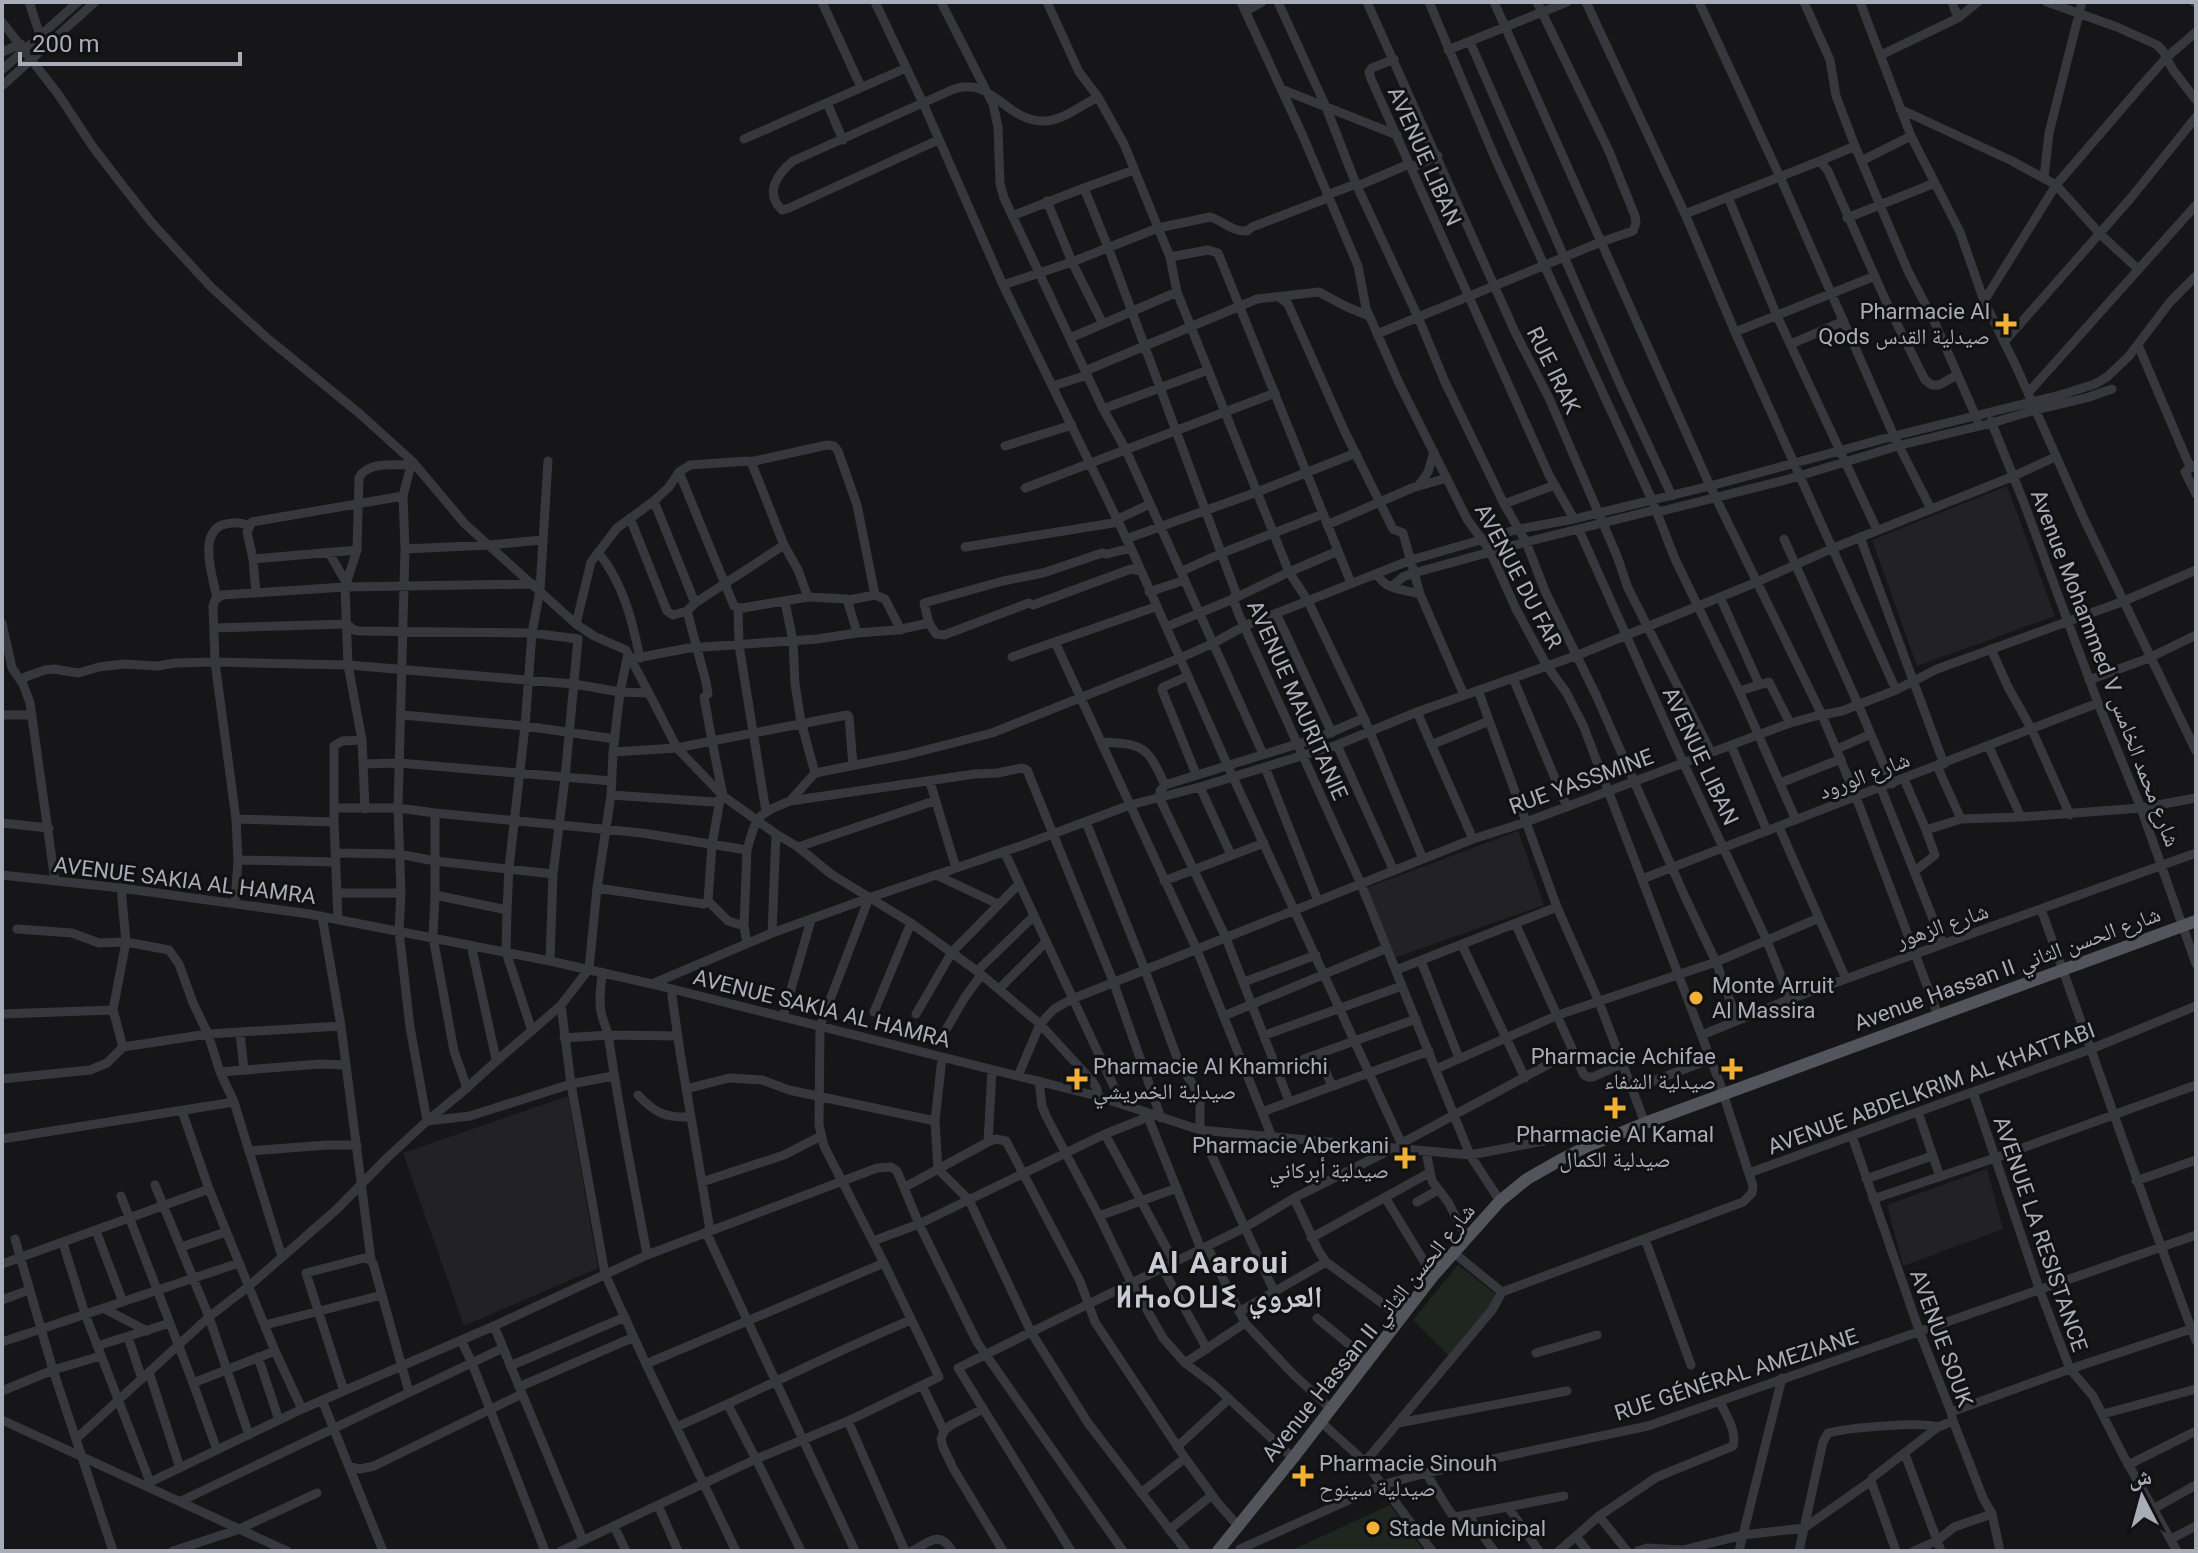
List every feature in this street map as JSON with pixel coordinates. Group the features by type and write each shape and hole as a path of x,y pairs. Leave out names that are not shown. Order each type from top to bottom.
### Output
{"main road":[{"name":"Avenue Hassan II شارع الحسن الثاني","path":"1218,1551 1433,1276 1500,1201 1527,1179 1586,1147 1645,1123 2196,921"}],"street":[{"path":"29,2 40,35"},
{"path":"2,70 22,47 78,2"},
{"path":"2,86 95,2"},
{"path":"822,2 861,87"},
{"path":"875,2 1003,285 1141,571 1371,1074 1400,1147"},
{"path":"941,2 995,111 1002,191 1012,216 1103,409 1125,448 1263,754"},
{"path":"1047,2 1079,72 1098,97 1124,144 1170,257 1177,292 1272,533 1364,718 1423,859"},
{"path":"1244,6 1262,2"},
{"path":"1278,2 1445,382 1504,504 1526,542 1545,591 1578,655 1716,962 1737,1020"},
{"name":"RUE IRAK","path":"1367,2 1549,398 1628,588 1711,752"},
{"path":"1429,2 1543,266 1796,820"},
{"path":"1494,2 1710,486 1822,715 1938,1015"},
{"path":"1448,50 1506,28 1539,7 1567,2"},
{"path":"1586,2 1685,214 1896,690"},
{"path":"1699,2 1894,436 1931,509"},
{"path":"1804,2 1830,60 1836,96 1861,161 1977,421"},
{"path":"1860,2 1911,136 1960,232 1984,301 2149,658 2196,751"},
{"path":"1952,2 1958,18"},
{"path":"1881,55 1958,18 1978,2"},
{"path":"2047,2 2157,45 2196,100"},
{"path":"2044,178 2049,133 2082,2"},
{"name":"AVENUE DU FAR","path":"1244,6 1358,266 1369,316 1377,334 1467,519 1490,551 1516,609 1583,725 1711,1059 1749,1173"},
{"path":"1377,334 1633,231 1636,227 1635,216 1609,151 1539,7"},
{"path":"2,22 58,94 115,177 201,277 231,307 360,414 412,463 489,545 576,624 622,647 633,657 677,748 721,798 798,847 831,874 911,923 979,973 1040,1024 1093,1082 1097,1096"},
{"path":"1984,301 2056,185 2167,57 2196,32"},
{"path":"1470,42 1672,496"},
{"path":"2,52 22,47"},
{"name":"AVENUE LIBAN","path":"1394,59 1372,68 1369,72 1371,79 1555,485 1574,519"},
{"path":"744,139 906,68"},
{"path":"938,140 784,210 779,208 773,196 777,177 793,161 962,86 975,86 1019,114 1046,121 1098,97"},
{"path":"1281,89 1397,135"},
{"path":"827,103 843,140"},
{"path":"1900,109 2056,185 2100,234 2138,269"},
{"path":"2004,342 2100,234 2196,117"},
{"path":"1861,161 1911,136"},
{"path":"1685,214 1855,146"},
{"path":"1003,285 1158,228 1210,217 1235,230 1247,231 1325,199 1327,195 1438,156"},
{"path":"1820,161 1828,171 1847,218 1925,380 1939,385 1957,375"},
{"path":"1012,216 1134,170"},
{"path":"1847,218 1935,183"},
{"name":"AVENUE MAURITANIE","path":"1084,188 1222,553 1236,593 1233,599 1244,626 1361,884 1470,1155 1500,1201"},
{"path":"1728,197 1777,316 1877,530"},
{"path":"1047,201 1072,262 1103,324"},
{"path":"2031,401 2138,269 2196,205"},
{"path":"1170,257 1208,250 1218,253 1351,583"},
{"path":"1735,332 1875,276"},
{"path":"790,801 815,773 906,755 983,736 1020,723 1080,696 1180,658 1244,626 1411,560 1519,529 1574,519 1601,518 1654,505 1672,496 1894,436 1990,418 2031,401 2095,384 2119,366 2170,302 2196,276"},
{"path":"1070,338 1177,292"},
{"path":"1053,386 1257,299 1319,292 1369,316"},
{"path":"1279,297 1288,304 1393,529 1403,533 1420,594 1464,695"},
{"path":"1791,344 1844,321"},
{"path":"2138,345 2193,466 2185,472 2196,494"},
{"path":"1103,409 1208,370"},
{"path":"2031,401 2089,397 2112,389"},
{"path":"1025,488 1275,393"},
{"name":"Avenue Mohammed V شارع محمد الخامس","path":"1990,418 2141,808 2196,964"},
{"path":"1654,505 1662,511 1717,498 1977,421"},
{"path":"1005,446 1072,425"},
{"path":"576,624 587,571 598,552 617,528 654,501 679,472 690,465 750,462 830,445 836,448 854,497 875,595"},
{"path":"1418,486 1428,472 1434,452"},
{"path":"1141,571 1131,569 944,635 936,634 929,623 924,603 1107,554 1161,526 1356,453"},
{"path":"652,984 772,933 1130,805 1160,799 1337,745 1417,712 1578,655 2055,457"},
{"path":"532,1031 506,952 507,910 548,461"},
{"path":"750,462 808,597"},
{"path":"412,463 403,496 405,549 398,808 399,931 410,1027 427,1121"},
{"path":"365,809 362,740 348,665 345,585 357,550 359,478 364,470 412,463"},
{"path":"679,472 734,606 738,608 808,597 844,597 849,600 875,595 885,599 901,630"},
{"path":"1327,525 1418,486 1447,478"},
{"path":"1504,504 1555,485"},
{"path":"217,598 208,540 215,529 225,524 238,522 248,525 403,496"},
{"path":"654,501 695,603"},
{"path":"965,547 1109,524 1150,504"},
{"path":"1149,592 1222,553 1323,514"},
{"path":"630,518 667,611 673,615 687,611 784,545"},
{"path":"1391,587 1414,573 1579,530 1601,518"},
{"path":"248,525 256,593"},
{"name":"AVENUE LIBAN","path":"1579,530 1767,941 1790,999"},
{"path":"1860,537 1961,819"},
{"path":"1784,539 1892,784"},
{"path":"405,549 542,540"},
{"path":"253,559 357,550"},
{"path":"1166,627 1338,551"},
{"path":"76,1439 209,1317 249,1286 360,1187 388,1157 496,1059 561,1005 589,969 611,795 620,692 633,657 634,628 624,597 598,552"},
{"path":"329,553 345,585"},
{"name":"RUE YASSMINE","path":"1018,1076 1040,1024 1054,1009 1113,981 1473,839 1790,723 1842,711 1896,690 1937,669 2124,601 2196,570"},
{"path":"1377,574 1391,587 1420,594"},
{"path":"235,903 238,860 236,819 215,662 213,606 217,598 222,595 345,585 536,587"},
{"path":"1720,597 1759,684"},
{"path":"849,600 857,633"},
{"path":"785,602 793,641 801,722 815,773"},
{"path":"1012,657 1155,607"},
{"path":"738,608 739,645 766,812"},
{"path":"687,611 708,694 704,697 704,704 721,798 712,845 708,901 728,921 744,926"},
{"path":"1276,613 1332,733"},
{"path":"2,623 7,668 20,679 26,690 32,715 55,881"},
{"path":"633,657 697,647 901,630 929,623"},
{"path":"214,628 347,624 354,630 532,633 605,641"},
{"path":"550,961 553,874 578,639"},
{"path":"2089,680 2195,639"},
{"path":"1055,642 1197,950 1272,1137"},
{"path":"1991,649 2070,815"},
{"path":"20,679 54,669 78,673 124,664 157,666 215,662 348,665 649,693"},
{"path":"1188,676 1162,690 1196,774"},
{"path":"1513,678 1567,807"},
{"path":"1739,691 1766,681 1772,684 1790,723"},
{"path":"1478,690 1557,907 1599,1002 1645,1123"},
{"name":"شارع الورود","path":"1642,879 2098,703"},
{"path":"1417,712 1473,839"},
{"path":"2,715 32,715"},
{"path":"402,715 525,726 615,739"},
{"path":"613,752 677,748 849,715 853,765"},
{"path":"1289,1101 1226,938 1160,799 1160,791 1165,785 1332,733 1364,718"},
{"path":"1431,745 1489,721"},
{"path":"1780,783 1839,754 1871,734"},
{"path":"338,919 334,746 342,741 362,740"},
{"path":"1102,742 1132,744 1145,751 1154,761 1165,785"},
{"path":"1337,745 1394,871"},
{"path":"1731,745 1767,831"},
{"path":"1989,747 2021,817"},
{"path":"363,764 399,763 612,781"},
{"path":"1265,767 1318,901"},
{"path":"747,944 744,926 747,850 755,820 766,812 790,801 1025,769 1029,772 1113,981 1161,1118"},
{"path":"1904,779 1935,855 1915,871"},
{"path":"930,782 956,868"},
{"path":"1200,787 1231,855"},
{"path":"1881,788 1943,944"},
{"path":"611,795 714,802 721,798"},
{"path":"1926,830 1961,819 2070,815 2141,808 2196,798"},
{"path":"798,847 934,801"},
{"path":"334,808 398,808 605,830 747,850"},
{"path":"435,813 433,937 454,1051 467,1088"},
{"path":"236,819 334,822"},
{"path":"1086,822 1179,1063 1198,1093 1200,1130 1274,1291"},
{"path":"2,823 49,828"},
{"path":"1779,827 1846,979"},
{"path":"772,933 776,834"},
{"path":"1164,881 1264,843"},
{"path":"1004,851 1122,1104"},
{"name":"شارع الزهور","path":"1702,1035 1790,999 2196,853"},
{"path":"238,860 399,854 553,874"},
{"name":"AVENUE SAKIA AL HAMRA","path":"2,875 322,916 589,969 1097,1096 1200,1130 1470,1155 1570,1136 1630,1130"},
{"path":"936,875 998,904"},
{"path":"916,1014 952,952 1019,884"},
{"path":"121,888 126,942 113,1010 123,1047"},
{"path":"597,888 704,904 708,901"},
{"path":"338,893 401,893"},
{"path":"435,895 507,910"},
{"path":"869,898 820,1026 818,1096 821,1136 939,1377"},
{"path":"1396,970 1557,907"},
{"path":"2041,909 2160,1247 2194,1328 2196,1341"},
{"path":"322,916 341,1026 371,1260 409,1392"},
{"path":"947,1028 979,973 1034,916"},
{"path":"1436,1069 1558,1015 1716,962 1819,918"},
{"path":"783,1017 811,920"},
{"path":"874,1012 911,923"},
{"path":"1516,925 1584,1075 1593,1077 1622,1064"},
{"path":"17,929 72,933 99,943 126,942 169,950 179,964 234,1102 282,1257"},
{"path":"999,989 1046,942"},
{"path":"471,945 496,1059"},
{"path":"1462,945 1525,1078"},
{"path":"1224,1016 1387,948"},
{"path":"1244,982 1316,955"},
{"path":"1421,961 1459,1058"},
{"path":"602,972 601,1015 609,1035 613,1076 647,1255"},
{"path":"1265,1035 1402,986"},
{"path":"671,989 708,1231 855,1551"},
{"path":"561,1005 571,1084 605,1274 736,1551"},
{"name":"AVENUE ABDELKRIM AL KHATTABI","path":"1502,1292 1743,1202 1752,1193 1749,1173 2091,1049 2196,1006"},
{"path":"2,1014 113,1010"},
{"path":"1304,1059 1416,1019"},
{"path":"2,1079 90,1070 107,1063 123,1047 208,1034 341,1026"},
{"path":"240,1033 244,1069"},
{"path":"564,1038 678,1036"},
{"path":"1262,1112 1429,1051"},
{"path":"561,1551 574,1548 583,1540 756,1459 848,1421 987,1355 1244,1228 1294,1198 1400,1147 1573,1051"},
{"path":"1318,1054 1332,1086"},
{"path":"942,1058 935,1121 938,1169 969,1200 1031,1332 1088,1423 1186,1551"},
{"path":"1632,1089 1711,1059"},
{"path":"220,1072 320,1064 346,1065"},
{"path":"988,1142 992,1070"},
{"path":"427,1121 470,1116 571,1084 613,1076"},
{"path":"686,1089 729,1078 762,1080 789,1090 935,1121"},
{"path":"1039,1081 1042,1106 1131,1282 1163,1338 1185,1363 1293,1458"},
{"path":"1873,1199 2196,1085"},
{"name":"AVENUE LA RESISTANCE","path":"1973,1092 2040,1291 2070,1369 2088,1388 2177,1551"},
{"path":"638,1095 651,1109 661,1114 691,1117"},
{"path":"2,1139 234,1102"},
{"path":"182,1111 226,1232 302,1409"},
{"path":"1918,1112 1940,1177"},
{"path":"873,1241 919,1224 1147,1114 1204,1247 1245,1323 1331,1409"},
{"path":"1105,1134 1174,1262"},
{"path":"702,1182 784,1155 821,1136"},
{"name":"AVENUE SOUK","path":"1852,1136 1920,1333 1983,1498 1992,1514 2000,1551"},
{"path":"905,1187 988,1142 996,1139 1006,1141 1080,1281 1095,1322 1212,1495 1235,1532 1241,1550"},
{"path":"249,1151 357,1145"},
{"path":"1426,1152 1429,1173 1467,1238"},
{"path":"1866,1179 1932,1156"},
{"path":"2136,1181 2196,1160"},
{"path":"147,1484 302,1409 494,1326 647,1255 843,1180 877,1168 891,1167 897,1171 905,1187 919,1224 971,1331 1123,1551"},
{"path":"1311,1238 1429,1173"},
{"path":"155,1185 209,1317 249,1435"},
{"path":"1099,1216 1177,1188"},
{"path":"2,1264 209,1189"},
{"path":"1417,1202 1438,1190"},
{"path":"121,1196 217,1450"},
{"path":"1294,1198 1311,1238 1326,1262 1401,1317"},
{"path":"1386,1199 1433,1276"},
{"path":"96,1231 123,1302"},
{"path":"181,1247 226,1232"},
{"name":"RUE GÉNÉRAL AMEZIANE","path":"1241,1550 1382,1485 1648,1426 2196,1235"},
{"path":"15,1239 40,1329 113,1551"},
{"path":"1645,1239 1691,1365"},
{"path":"63,1243 85,1314 147,1484"},
{"path":"1365,1462 1492,1310 1502,1292 1454,1253"},
{"path":"344,1391 306,1273 364,1258 371,1260"},
{"path":"1239,1312 1326,1262"},
{"path":"2,1342 239,1263"},
{"path":"646,1364 884,1263"},
{"path":"1162,1267 1207,1349"},
{"path":"2,1300 29,1290"},
{"path":"265,1325 382,1295"},
{"path":"103,1308 147,1331"},
{"path":"510,1366 625,1317"},
{"path":"1317,1318 1368,1360"},
{"path":"676,1427 852,1344 911,1320"},
{"path":"2,1391 128,1337 170,1323"},
{"path":"1185,1363 1245,1323"},
{"path":"494,1326 583,1540"},
{"path":"1638,1551 1647,1548 1683,1550 1743,1535 1804,1528 1871,1481 1952,1417 2070,1369 2194,1328"},
{"path":"1536,1353 1597,1335"},
{"path":"128,1337 146,1375 180,1468"},
{"path":"349,1466 360,1469 374,1466 634,1337"},
{"path":"461,1340 545,1551"},
{"path":"181,1501 503,1348"},
{"path":"193,1383 275,1351"},
{"path":"258,1357 279,1420"},
{"path":"958,1368 1071,1551"},
{"path":"1739,1551 1782,1378"},
{"path":"922,1385 944,1431"},
{"path":"2103,1414 2196,1389"},
{"path":"1398,1423 1567,1391"},
{"path":"1177,1447 1229,1399"},
{"path":"322,1400 383,1551"},
{"path":"1559,1551 1599,1516 1657,1477 1733,1446 1735,1436 1720,1402"},
{"path":"728,1405 801,1551"},
{"path":"983,1409 944,1431 941,1439 1003,1551"},
{"path":"2,1420 147,1484 237,1530 287,1551"},
{"path":"848,1421 905,1551"},
{"path":"1321,1422 1365,1462 1432,1551"},
{"path":"1799,1551 1823,1442 1828,1433 1902,1426 1938,1427"},
{"path":"2128,1465 2196,1431"},
{"path":"1905,1454 1941,1551"},
{"path":"1141,1493 1185,1458"},
{"path":"1426,1473 1452,1515 1460,1517 1564,1496"},
{"path":"1871,1481 1896,1551"},
{"path":"2153,1509 2196,1485"},
{"path":"173,1551 237,1530 317,1493"},
{"path":"1169,1530 1212,1495"},
{"path":"658,1505 678,1551"},
{"path":"1508,1507 1539,1551"},
{"path":"1914,1551 1938,1540 1954,1527 1992,1514"},
{"path":"1468,1515 1494,1551"},
{"path":"1599,1516 1627,1551"},
{"path":"614,1526 626,1551"},
{"path":"2171,1539 2196,1526"},
{"path":"1576,1536 1587,1551"},
{"path":"912,1551 941,1538 952,1551"}],"shaded area":[{"path":"2007,486 2055,616 1917,666 1872,540"},
{"path":"1518,831 1544,905 1394,958 1366,888"},
{"path":"568,1096 598,1268 464,1326 403,1153"},
{"path":"1987,1169 2003,1229 1903,1266 1887,1205"},
{"path":"1458,1265 1498,1296 1449,1356 1413,1320"},
{"name":"Stade Municipal","path":"1390,1505 1424,1551 1290,1551"}],"place":[{"name":"Pharmacie Al Qods صيدلية القدس","path":"2006,324"},
{"name":"Monte Arruit Al Massira","path":"1696,998"},
{"name":"Pharmacie Achifae صيدلية الشفاء","path":"1732,1069"},
{"name":"Pharmacie Al Khamrichi صيدلية الخمريشي","path":"1077,1079"},
{"name":"Pharmacie Al Kamal صيدلية الكمال","path":"1615,1108"},
{"name":"Pharmacie Aberkani صيدلية أبركاني","path":"1405,1158"},
{"name":"Pharmacie Sinouh صيدلية سينوح","path":"1303,1476"},
{"name":"Stade Municipal","path":"1373,1528"}],"district":[{"name":"Al Aaroui ⵍⵄⴰⵔⵡⵉ العروي","path":"1219,1280"}]}
